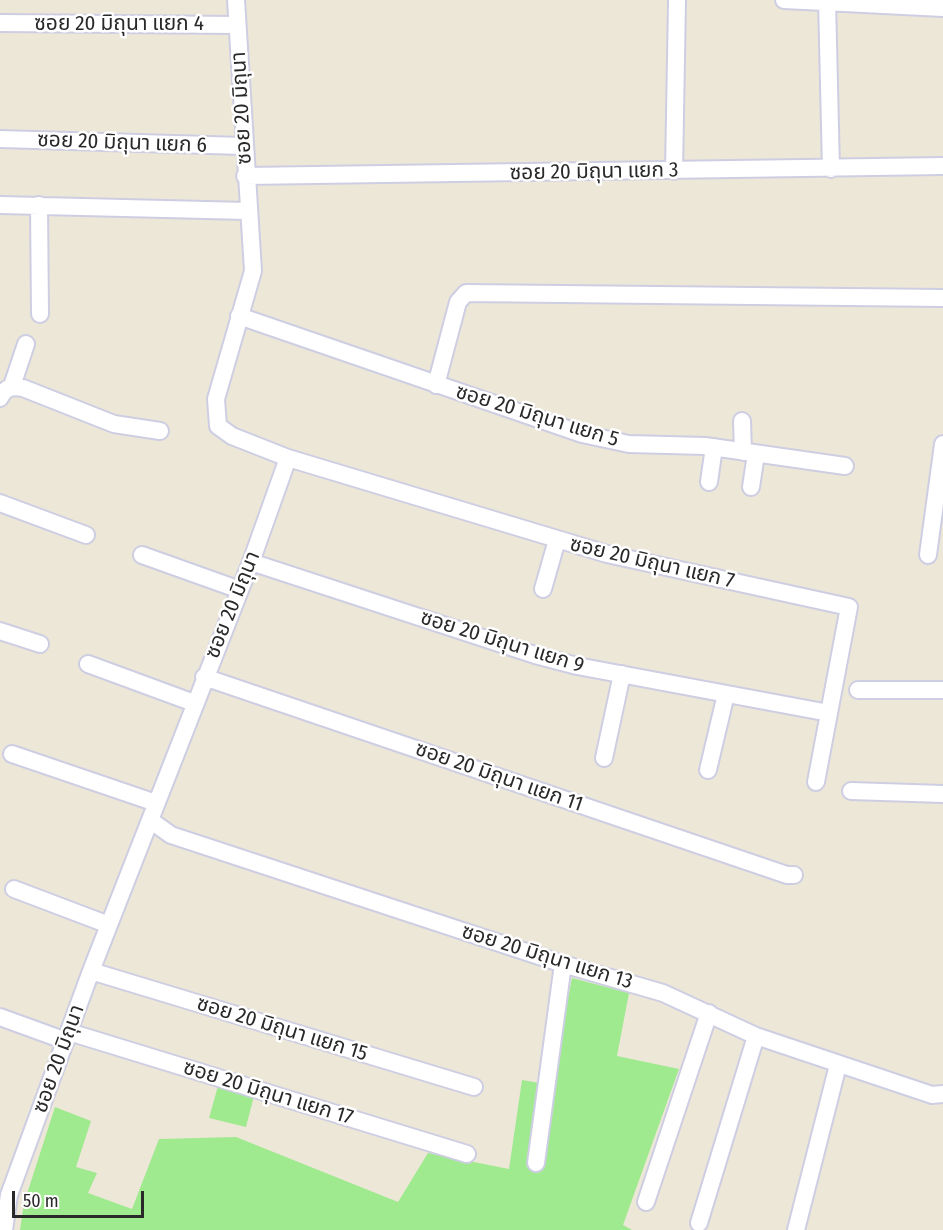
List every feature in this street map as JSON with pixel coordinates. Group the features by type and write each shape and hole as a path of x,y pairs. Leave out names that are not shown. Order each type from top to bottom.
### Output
{"street":[{"name":"ซอย 20 มิถุนา","path":"4,1230 9,1195 67,1036 204,677 251,562 288,458 232,436 218,426 216,399 253,271 247,211 236,0"},
{"path":"674,171 677,0"},
{"path":"784,0 943,8"},
{"path":"827,2 831,169"},
{"name":"ซอย 20 มิถุนา แยก 4","path":"0,23 237,25"},
{"name":"ซอย 20 มิถุนา แยก 6","path":"0,139 243,146"},
{"name":"ซอย 20 มิถุนา แยก 3","path":"245,176 943,166"},
{"path":"0,205 247,211"},
{"path":"39,205 40,314"},
{"path":"436,385 458,302 466,293 943,297"},
{"name":"ซอย 20 มิถุนา แยก 5","path":"239,316 582,434 628,444 714,447 845,466"},
{"path":"6,392 26,344"},
{"path":"6,392 23,388 114,424 160,431"},
{"path":"742,421 750,453 751,487"},
{"path":"927,555 943,444"},
{"path":"709,482 714,447"},
{"name":"ซอย 20 มิถุนา แยก 7","path":"288,458 607,554 849,607 816,782"},
{"path":"0,503 86,535"},
{"path":"543,589 557,540"},
{"path":"142,555 240,590"},
{"name":"ซอย 20 มิถุนา แยก 9","path":"251,562 535,655 622,674 829,713"},
{"path":"0,631 40,644"},
{"path":"88,664 194,704"},
{"path":"604,758 622,674"},
{"name":"ซอย 20 มิถุนา แยก 11","path":"204,677 788,875 794,875"},
{"path":"858,690 943,690"},
{"path":"708,770 726,694"},
{"path":"12,754 156,803"},
{"path":"851,791 943,794"},
{"name":"ซอย 20 มิถุนา แยก 13","path":"150,820 171,835 563,964 663,993 709,1012 756,1036 932,1095 943,1094"},
{"path":"14,889 109,925"},
{"path":"536,1163 563,964"},
{"name":"ซอย 20 มิถุนา แยก 15","path":"91,971 474,1087"},
{"path":"646,1202 709,1012"},
{"name":"ซอย 20 มิถุนา แยก 17","path":"0,1017 466,1154"},
{"path":"699,1223 756,1036"},
{"path":"796,1230 838,1065"}],"green space":[{"path":"572,978 629,993 617,1056 679,1069 623,1225 632,1230 20,1230 24,1203 55,1107 91,1121 76,1167 97,1173 88,1193 132,1209 159,1139 236,1137 398,1202 428,1153 509,1169 522,1080 551,1085"},
{"path":"218,1086 254,1096 246,1127 209,1118"}]}
